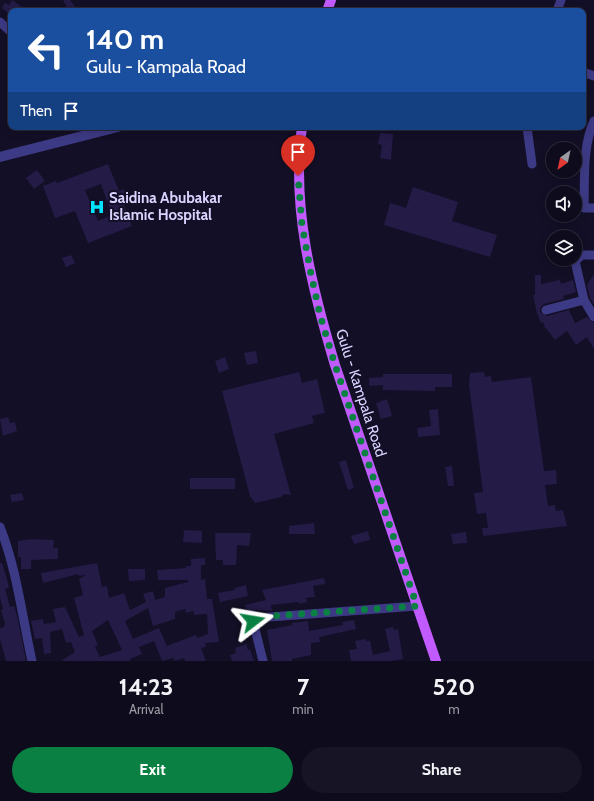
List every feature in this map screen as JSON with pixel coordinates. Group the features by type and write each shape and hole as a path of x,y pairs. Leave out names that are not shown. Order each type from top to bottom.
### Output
{"main road":[{"name":"Gulu - Kampala Road","path":"302,130 298,154 298,176 302,225 320,315 436,661"}],"street":[{"path":"0,22 8,29"},
{"path":"594,121 587,148 584,208 594,208"},
{"path":"0,157 91,130"},
{"path":"527,130 532,164"},
{"path":"594,255 582,255 575,261 584,300 594,317"},
{"path":"546,310 584,300"},
{"path":"0,527 7,545 20,595 32,661"},
{"path":"263,661 253,621 257,617 417,606"}],"building":[{"path":"12,0 24,8 8,8 8,13 2,8 5,3 9,5"},
{"path":"63,0 70,0 76,8 67,8"},
{"path":"380,133 393,134 391,160 380,158 382,145 378,144"},
{"path":"108,164 119,191 124,189 126,195 121,197 132,226 88,243 75,211 55,218 43,186 56,181 57,183","holes":["101,184 112,215 98,221 85,190"]},
{"path":"37,170 45,181 34,189 26,178"},
{"path":"413,187 458,202 452,221 497,235 490,257 384,225 390,203 406,208"},
{"path":"71,255 75,263 66,267 62,258"},
{"path":"594,274 594,305 590,298 587,285"},
{"path":"535,275 541,275 541,284 560,280 561,284 573,280 576,292 563,296 564,299 544,304 540,308 540,312 547,316 569,310 575,323 587,317 594,323 594,349 587,337 576,345 567,331 555,340 545,328 543,322 541,323 533,295 535,295"},
{"path":"256,351 258,363 247,365 244,353"},
{"path":"225,357 229,369 219,373 215,361"},
{"path":"299,372 302,383 317,379 325,413 312,416 314,423 274,434 291,495 284,494 281,497 255,503 250,496 222,391"},
{"path":"484,372 485,377 491,376 492,382 531,377 544,471 556,470 557,484 545,485 548,506 555,505 556,511 563,510 567,526 483,536 482,528 488,528 486,513 477,514 474,493 483,492 469,385 470,373"},
{"path":"383,374 452,374 452,387 435,387 435,391 383,390 383,385 369,386 369,378 383,377"},
{"path":"387,399 392,416 381,419 376,403"},
{"path":"438,409 440,435 418,437 417,428 431,426 429,410"},
{"path":"8,417 10,423 15,422 17,431 3,436 0,419"},
{"path":"346,460 354,488 348,490 339,462"},
{"path":"452,466 454,486 448,486 445,467"},
{"path":"190,478 235,478 235,489 190,489"},
{"path":"22,493 24,500 12,502 10,495"},
{"path":"314,523 315,534 289,534 289,526"},
{"path":"184,530 202,531 202,543 183,542"},
{"path":"368,531 370,540 354,544 351,536"},
{"path":"466,532 467,543 453,544 451,534"},
{"path":"215,533 251,533 249,546 237,545 236,565 223,565 223,560 216,560"},
{"path":"32,539 54,540 53,548 58,548 58,559 31,560 31,569 21,569 21,557 18,557 18,541"},
{"path":"205,558 205,565 201,565 201,580 205,579 207,599 212,599 219,642 205,643 206,647 201,648 206,661 185,661 184,658 175,661 173,658 162,661 154,641 139,647 142,654 130,659 130,661 61,661 75,652 71,642 66,643 62,629 50,632 51,653 44,654 42,638 35,639 31,621 43,619 44,624 56,622 53,609 65,607 79,637 84,635 74,598 83,595 79,579 86,575 78,576 78,574 43,583 41,573 97,563 102,587 107,586 109,598 124,593 130,610 146,602 143,594 153,591 155,600 165,597 165,588 188,582 188,580 158,580 157,570 186,568 186,566 191,566 191,559","holes":["148,608 153,626 175,619 175,612 185,609 186,613 194,611 194,615 207,614 208,634 197,638 196,635 167,646 159,628 133,639 125,621","108,620 122,650 100,657 95,647 98,645 92,631"]},
{"path":"0,563 2,563 7,579 9,588 5,589 10,607 14,606 17,615 26,661 6,661 0,639 0,628 4,627 5,623 1,610 3,609 0,598"},
{"path":"128,569 145,569 145,580 129,581"},
{"path":"324,578 325,584 313,586 315,597 306,598 307,602 299,604 299,602 271,605 272,611 256,610 247,612 245,605 266,600 262,590"},
{"path":"246,585 248,596 220,602 218,593 235,590 235,588"},
{"path":"354,620 356,629 319,637 320,642 311,643 311,655 292,659 292,661 272,661 267,630 292,625 292,623 308,621 309,631 343,625 342,622"},
{"path":"393,627 394,630 398,629 403,659 391,661 351,661 349,650 357,649 355,641 366,639 366,641 370,641 373,655 390,651 385,629"},
{"path":"246,644 248,650 250,649 254,661 232,661 230,655 236,653 235,648"}],"place":[{"name":"Saidina Abubakar Islamic Hospital","path":"97,207"}],"route":[{"path":"253,621 257,617 417,606 335,365 320,315 302,225 298,176"}]}
